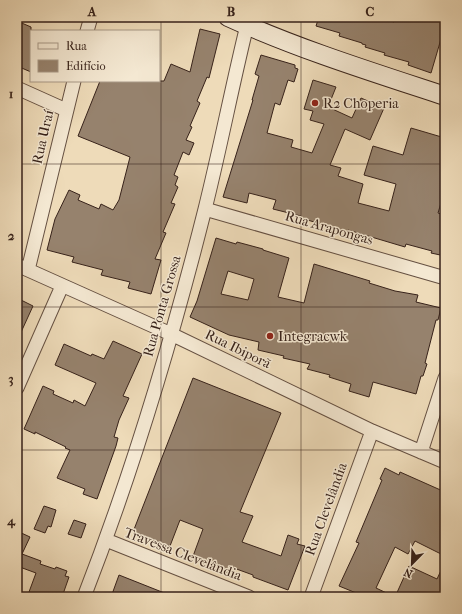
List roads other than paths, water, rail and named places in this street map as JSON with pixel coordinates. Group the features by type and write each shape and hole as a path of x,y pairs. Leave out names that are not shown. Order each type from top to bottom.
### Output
{"street":[{"path":"87,30 91,17"},
{"path":"228,17 248,21 315,51 445,96"},
{"name":"Rua Ponta Grossa","path":"84,597 106,540 135,453 171,334 205,209 248,21"},
{"name":"Rua Uraí","path":"23,267 74,82"},
{"path":"17,88 66,110"},
{"name":"Rua Arapongas","path":"205,209 445,278"},
{"name":"Rua Ibiporã","path":"23,267 62,286 171,334 372,431 445,462"},
{"path":"17,388 62,286"},
{"path":"422,452 445,378"},
{"name":"Rua Clevelândia","path":"310,597 372,431"},
{"name":"Travessa Clevelândia","path":"106,540 249,597"}],"place":[{"name":"R2 Choperia","path":"315,103"},
{"name":"Integracwk","path":"270,336"}]}
